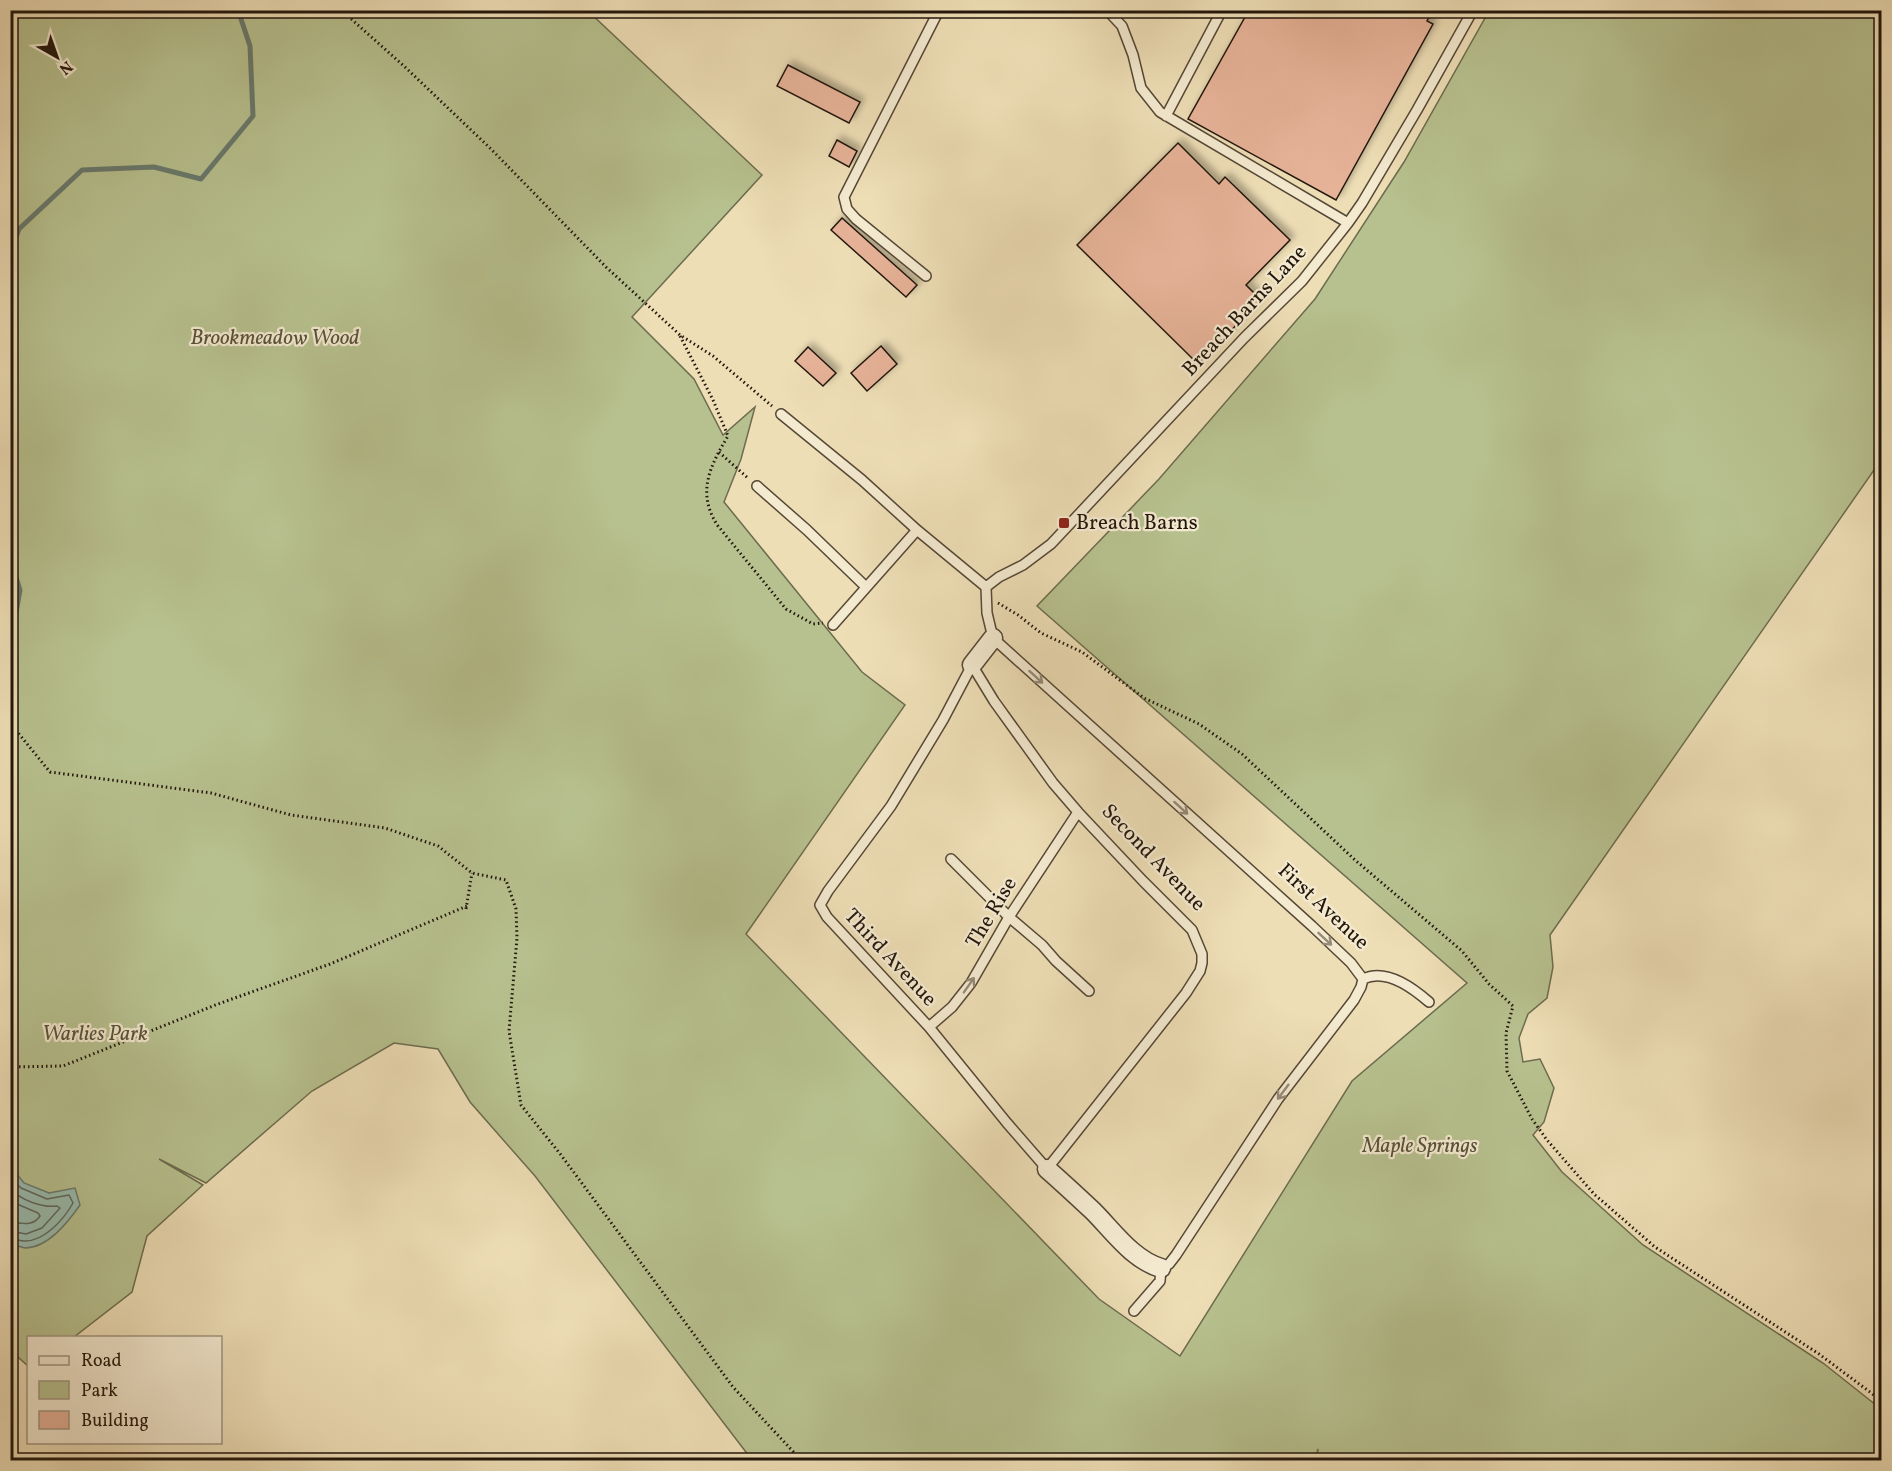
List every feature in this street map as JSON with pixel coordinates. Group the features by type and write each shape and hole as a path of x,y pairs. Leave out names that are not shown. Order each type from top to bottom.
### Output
{"street":[{"path":"972,665 993,638"},
{"path":"1047,1169 1140,1258 1161,1268"}],"lane":[{"path":"926,276 856,219 847,209 844,197 939,10"},
{"path":"1107,10 1122,26 1133,55 1141,88 1160,112 1348,224"},
{"path":"1166,116 1222,10"},
{"name":"Breach Barns Lane","path":"986,587 999,577 1023,566 1051,544 1244,338 1302,281 1362,203 1418,110 1473,10"},
{"path":"781,414 862,480 917,530 986,587 987,614 993,638"},
{"path":"757,486 866,587"},
{"path":"833,625 917,530"},
{"name":"First Avenue","path":"993,638 1320,933 1352,963 1363,979 1354,1000 1278,1099 1176,1255 1169,1264 1161,1268 1160,1281 1134,1311"},
{"name":"Second Avenue","path":"972,665 1053,783 1192,930 1202,954 1200,972 1186,993 1047,1169"},
{"name":"Third Avenue","path":"972,665 943,720 891,806 820,905 827,917 929,1027 1006,1123 1047,1169"},
{"name":"The Rise","path":"929,1027 952,1007 971,982 1009,917 1078,812"},
{"path":"951,859 1009,917 1042,945 1089,991"},
{"path":"1363,979 1371,975 1383,976 1402,983 1429,1002"}],"path":[{"path":"341,10 405,67 482,141 606,267 680,335 713,356 781,414"},
{"path":"680,335 728,435 710,470 706,501 710,514 786,609 813,624 829,622 833,625"},
{"path":"719,452 740,471"},
{"path":"986,587 996,602 1041,633 1082,652 1144,698 1199,724 1242,754 1355,860 1462,951 1489,984 1513,1006 1506,1033 1507,1071 1526,1108 1547,1140 1594,1194 1655,1248 1820,1354 1881,1401"},
{"path":"11,723 50,772 211,793 291,815 385,828 438,846 472,873 506,880 516,909 517,938 509,1031 521,1105 561,1155 733,1387 801,1461"},
{"path":"10,1067 63,1066 218,1004 330,964 467,908 472,873"}],"green space":[{"path":"10,11 588,11 762,175 632,317 694,379 723,435 755,407 741,459 724,502 862,672 905,705 746,934 1099,1299 1180,1356 1352,1081 1467,983 1037,606 1159,479 1315,299 1404,162 1489,11 1881,11 1881,460 1550,935 1553,967 1547,998 1528,1014 1519,1038 1523,1062 1540,1059 1554,1088 1544,1122 1533,1135 1562,1172 1643,1245 1823,1363 1881,1409 1881,1460 1317,1460 1318,1449 1315,1460 752,1460 535,1176 470,1102 438,1049 394,1043 312,1091 206,1183 159,1159 203,1185 147,1236 132,1292 75,1336 27,1336 27,1365 10,1350"}],"water":[{"path":"11,1167 24,1183 49,1193 75,1188 80,1205 57,1233 42,1244 25,1248 11,1244"}],"building":[{"path":"1249,10 1433,10 1427,21 1433,24 1336,200 1188,119"},
{"path":"788,65 860,102 849,123 777,86"},
{"path":"837,140 857,151 849,167 829,156"},
{"path":"1178,143 1219,184 1225,177 1290,240 1246,285 1261,300 1198,364 1077,245"},
{"path":"842,218 917,285 906,297 831,230"},
{"path":"881,346 897,364 867,391 851,373"},
{"path":"808,347 836,373 823,386 795,361"}],"waterway":[{"path":"10,253 19,229 82,170 154,167 201,179 253,116 250,46 238,10"},
{"path":"10,558 20,590 10,647"}],"place":[{"name":"Breach Barns","path":"1064,523"}],"park label":[{"name":"Brookmeadow Wood","path":"275,338"},
{"name":"Warlies Park","path":"95,1034"},
{"name":"Maple Springs","path":"1420,1146"}]}
